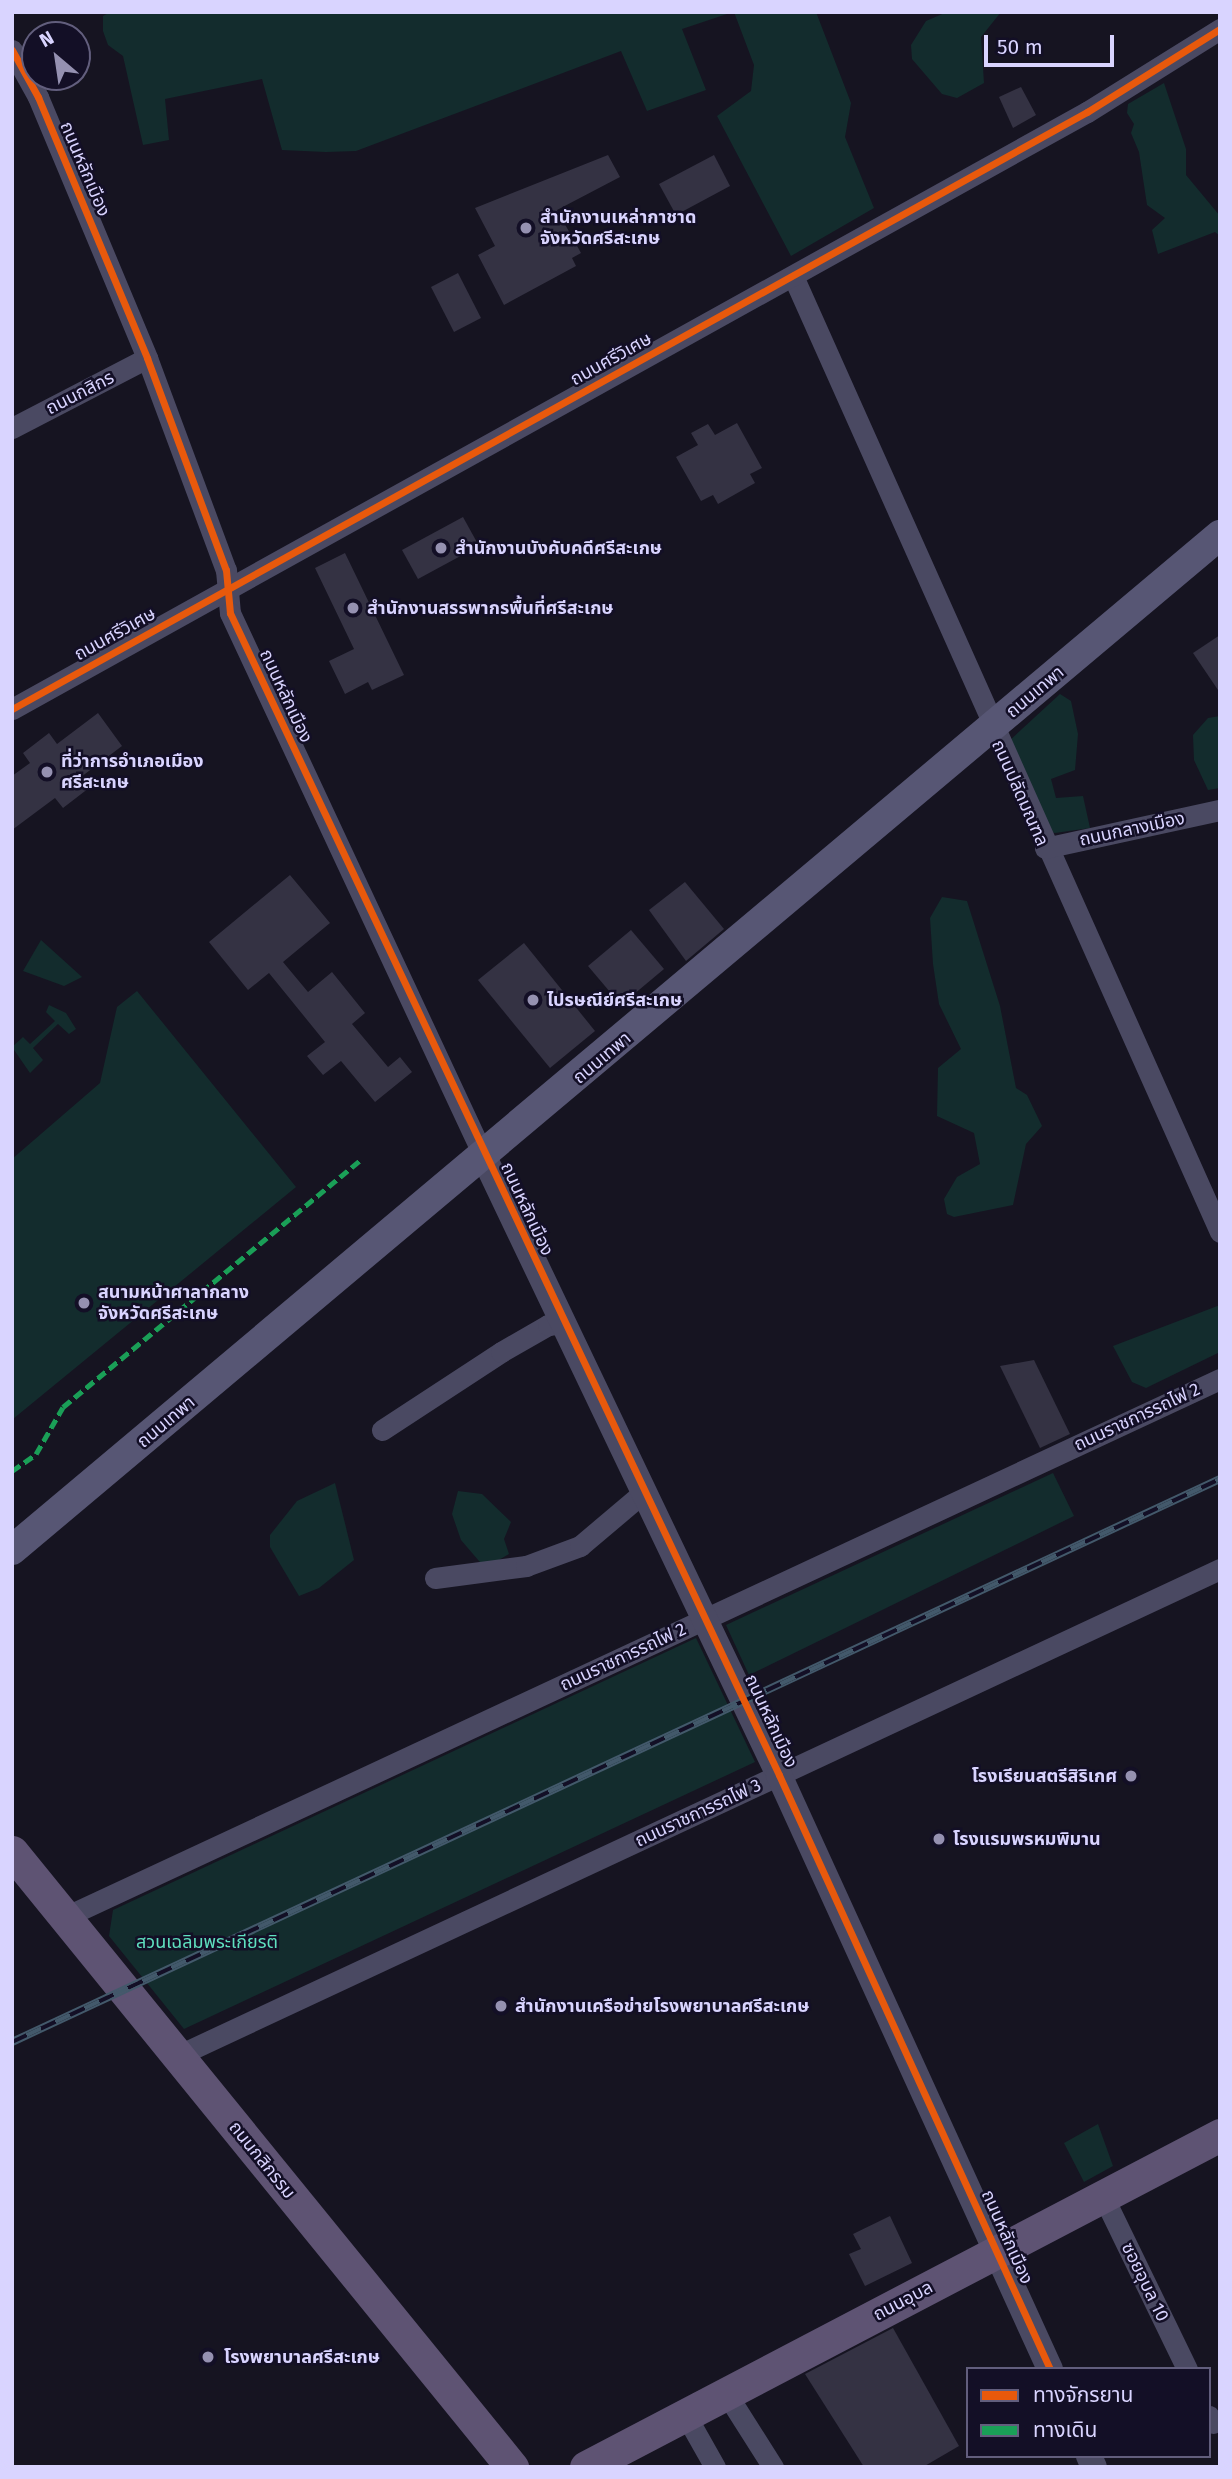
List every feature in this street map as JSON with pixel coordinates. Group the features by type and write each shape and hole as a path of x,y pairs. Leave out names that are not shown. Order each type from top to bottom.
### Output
{"main road":[{"name":"ถนนเทพา","path":"12,1550 484,1157 1220,535"},
{"name":"ถนนกสิกรรม","path":"12,1852 512,2467"},
{"name":"ถนนอุบล","path":"586,2467 1220,2135"}],"street":[{"name":"ถนนศรีวิเศษ","path":"12,709 1087,112 1220,29"},
{"name":"ถนนหลักเมือง","path":"12,50 38,97 147,358 226,570 230,613 484,1157 779,1775 1049,2367"},
{"name":"ถนนปลัดมณฑล","path":"793,276 991,729 1220,1231"},
{"name":"ถนนกสิกร","path":"12,428 147,358"},
{"name":"ถนนกลางเมือง","path":"1045,848 1220,810"},
{"path":"382,1430 501,1352 548,1325 564,1323"},
{"name":"ถนนราชการรถไฟ 2","path":"65,1917 1220,1379"},
{"path":"435,1578 526,1566 580,1546 645,1493"},
{"name":"ถนนราชการรถไฟ 3","path":"177,2056 1220,1569"},
{"name":"ซอยอุบล 10","path":"1104,2196 1185,2367"},
{"path":"726,2393 773,2467"},
{"path":"685,2414 715,2467"}],"green space":[{"path":"110,12 733,12 682,29 706,90 647,111 621,51 356,151 326,152 282,150 262,79 165,99 169,140 143,145 123,56 108,45 103,31 103,16"},
{"path":"734,12 816,12 851,103 845,137 874,208 791,256 717,116 751,91 754,65"},
{"path":"947,12 1001,12 981,37 984,83 957,98 942,94 912,59 911,45 926,21"},
{"path":"1164,83 1186,149 1186,175 1220,216 1220,236 1215,232 1158,254 1152,230 1165,218 1147,205 1139,152 1131,133 1134,124 1127,113 1128,104"},
{"path":"1060,694 1071,701 1078,734 1075,770 1051,779 1056,798 1083,796 1090,828 1055,833 1045,830 1008,742"},
{"path":"1220,716 1220,788 1208,790 1194,760 1193,735 1208,718"},
{"path":"942,897 967,901 1000,1006 1016,1088 1027,1095 1042,1126 1026,1144 1013,1205 954,1217 947,1214 944,1199 957,1177 980,1164 974,1133 937,1116 938,1068 961,1049 939,1004 933,964 930,918"},
{"path":"41,940 82,977 64,986 23,971"},
{"name":"สนามหน้าศาลากลาง จังหวัดศรีสะเกษ","path":"137,991 296,1187 13,1419 12,1159 100,1083 117,1007"},
{"path":"49,1005 66,1013 76,1029 69,1034 58,1024 33,1048 43,1060 30,1073 12,1047 23,1037 30,1044 55,1021 46,1012"},
{"path":"1220,1305 1220,1352 1146,1388 1132,1382 1113,1346"},
{"path":"1053,1473 1074,1516 749,1675 726,1625"},
{"path":"335,1483 354,1560 319,1588 299,1596 270,1547 270,1535 297,1501"},
{"path":"458,1491 482,1494 511,1522 504,1539 509,1554 485,1568 461,1540 452,1514"},
{"name":"สวนเฉลิมพระเกียรติ","path":"696,1638 755,1762 184,2029 109,1936 113,1910"},
{"path":"1098,2124 1113,2166 1084,2182 1064,2143"}],"building":[{"path":"1021,87 1036,115 1013,128 999,97"},
{"name":"สำนักงานเหล่ากาชาด จังหวัดศรีสะเกษ","path":"608,155 620,177 557,210 581,253 572,258 576,266 504,305 478,255 495,246 475,208"},
{"path":"714,155 730,186 676,215 659,184"},
{"path":"458,273 481,318 454,332 431,287"},
{"path":"737,423 762,468 750,474 755,483 718,504 713,495 701,501 676,457 698,445 691,433 708,424 715,435"},
{"name":"สำนักงานบังคับคดีศรีสะเกษ","path":"463,517 479,546 418,579 402,550"},
{"name":"สำนักงานสรรพากรพื้นที่ศรีสะเกษ","path":"345,553 404,675 372,690 368,682 345,694 329,661 354,649 315,568"},
{"path":"1220,635 1220,693 1193,653"},
{"name":"ที่ว่าการอำเภอเมือง ศรีสะเกษ","path":"98,713 122,746 81,777 89,788 63,808 55,798 12,830 12,776 30,763 23,753 49,733 57,744"},
{"path":"290,875 330,923 283,962 308,992 332,972 365,1013 352,1024 388,1067 400,1057 412,1072 375,1102 341,1061 323,1075 307,1056 325,1042 269,973 248,990 209,942"},
{"path":"685,882 724,929 686,961 649,910"},
{"path":"631,930 664,969 621,1005 588,966"},
{"name":"ไปรษณีย์ศรีสะเกษ","path":"524,943 595,1031 550,1068 478,980"},
{"path":"1034,1360 1070,1434 1040,1448 1000,1366"},
{"path":"890,2216 912,2263 865,2286 849,2254 861,2249 853,2234"},
{"path":"893,2328 959,2446 923,2467 864,2467 805,2374"}],"railway":[{"path":"12,2042 1220,1479"}],"marked path":[{"path":"12,1471 36,1454 63,1407 360,1160"}],"cycle path":[{"path":"12,709 1087,112 1220,29"},
{"path":"12,50 38,97 147,358 226,570 230,613 779,1775 1049,2367"}],"place":[{"name":"สำนักงานเหล่ากาชาด จังหวัดศรีสะเกษ","path":"526,228"},
{"name":"สำนักงานบังคับคดีศรีสะเกษ","path":"441,548"},
{"name":"สำนักงานสรรพากรพื้นที่ศรีสะเกษ","path":"353,608"},
{"name":"ที่ว่าการอำเภอเมือง ศรีสะเกษ","path":"47,772"},
{"name":"ไปรษณีย์ศรีสะเกษ","path":"533,1000"},
{"name":"สนามหน้าศาลากลาง จังหวัดศรีสะเกษ","path":"84,1303"},
{"name":"โรงเรียนสตรีสิริเกศ","path":"1131,1776"},
{"name":"โรงแรมพรหมพิมาน","path":"939,1839"},
{"name":"สำนักงานเครือข่ายโรงพยาบาลศรีสะเกษ","path":"501,2006"},
{"name":"โรงพยาบาลศรีสะเกษ","path":"208,2357"}]}
